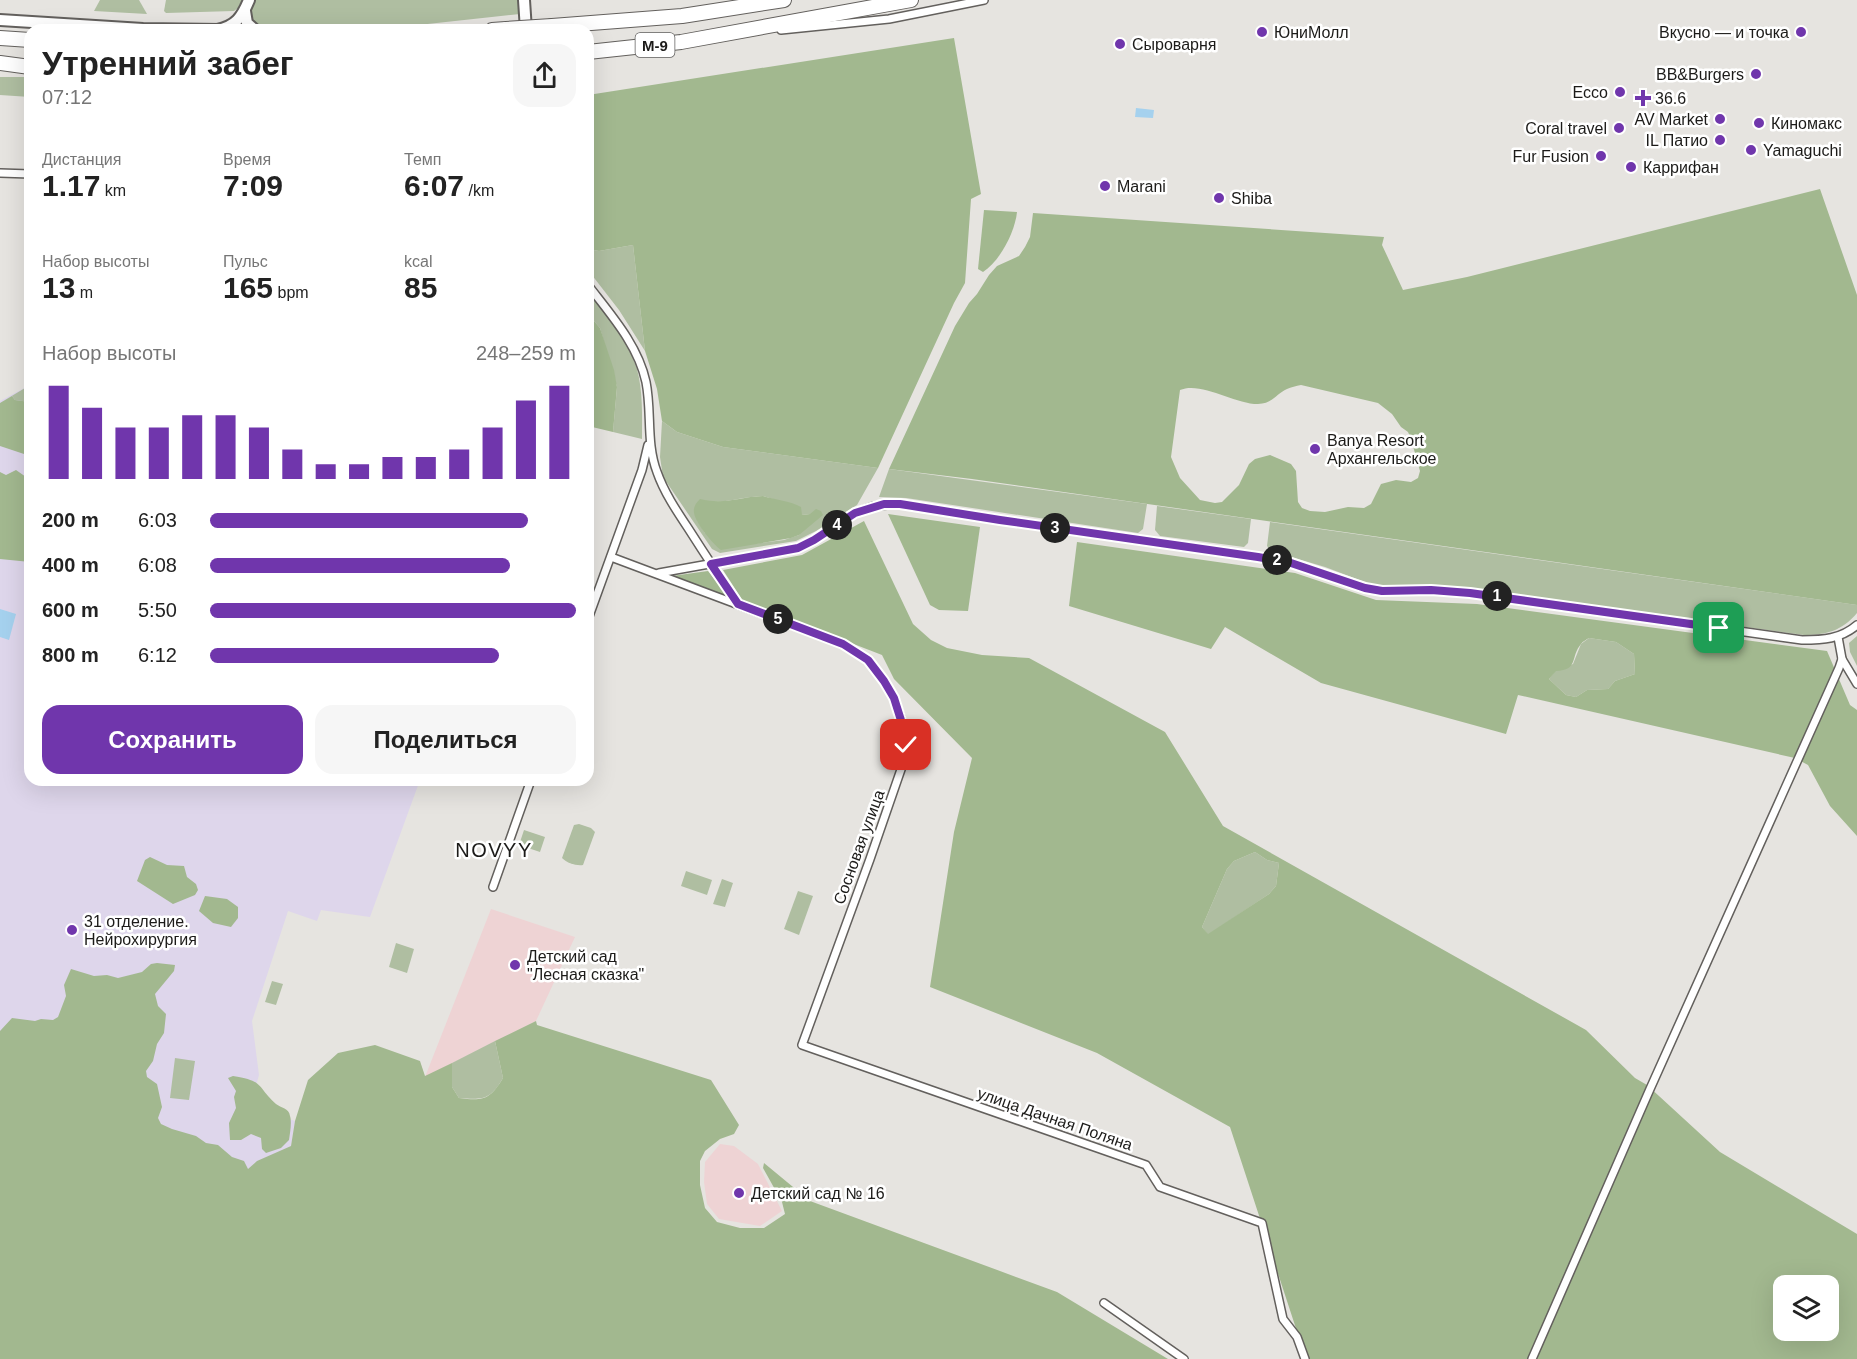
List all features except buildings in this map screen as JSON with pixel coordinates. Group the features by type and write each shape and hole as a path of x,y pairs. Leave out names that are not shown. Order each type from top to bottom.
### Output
{"highway":[{"name":"М-9","path":"578,24 682,16 783,0"},
{"name":"М-9","path":"594,51 681,42 911,0"},
{"path":"0,38 24,40"},
{"path":"0,63 24,66"}],"street":[{"path":"524,0 526,24"},
{"path":"722,34 889,19 984,0"},
{"path":"234,24 247,5"},
{"path":"247,5 249,24"},
{"path":"0,20 45,24"},
{"path":"0,173 24,174"},
{"path":"594,293 623,331 640,363 646,382 649,411 649,439 642,470 594,603"},
{"path":"649,439 657,474 669,499 738,604"},
{"path":"657,573 798,548 855,513 884,504 900,504 1258,557 1291,563 1365,588 1382,591 1431,590 1470,593 1802,640 1838,637 1857,625"},
{"name":"Сосновая улица","path":"611,557 843,644 859,652 868,660 894,698 905,733 906,755 817,1003"},
{"path":"1838,637 1842,659 1857,684"},
{"path":"1533,1359 1650,1089 1842,659"},
{"path":"493,887 529,786"},
{"name":"улица Дачная Поляна","path":"817,1003 802,1045 1146,1165 1161,1186 1262,1223 1283,1319 1297,1337 1305,1359"},
{"path":"1104,1303 1184,1359"}],"shaded area":[{"path":"24,388 24,786 418,786 370,917 321,910 317,921 288,911 252,1021 259,1075 250,1106 295,1121 291,1146 273,1200 0,1139 0,401"},
{"name":"Детский сад \"Лесная сказка\"","path":"491,909 575,937 536,1021 425,1077"},
{"name":"Детский сад № 16","path":"720,1144 734,1146 758,1164 782,1211 760,1226 719,1219 707,1204 704,1182 705,1162"}],"green space":[{"path":"100,0 139,0 147,14 94,11"},
{"path":"166,0 242,0 234,11 166,13 164,11"},
{"path":"253,0 519,0 520,14 428,24 253,24 249,20 250,5"},
{"path":"954,38 981,194 971,199 965,283 878,468 723,447 677,432 662,421 657,389 645,351 633,245 594,250 594,94"},
{"path":"0,77 24,77 24,97 0,95"},
{"path":"1820,189 1857,295 1857,605 889,469 955,326 997,266 1019,256 1030,237 1033,213 1384,237 1382,245 1403,290 1467,277","holes":["1301,385 1378,403 1392,414 1401,427 1408,432 1420,471 1418,478 1411,482 1396,480 1381,484 1371,504 1364,508 1348,507 1325,512 1302,508 1298,502 1296,471 1291,464 1270,455 1255,459 1249,464 1239,485 1222,502 1200,500 1180,478 1171,457 1180,390 1198,388 1239,401 1258,404 1270,401 1283,391"]},
{"path":"984,210 1017,212 1006,245 995,261 983,272 978,269"},
{"path":"633,245 645,351 619,310 594,278 594,250"},
{"path":"594,299 623,339 637,369 641,395 642,439 613,432 617,387 600,328 594,321"},
{"path":"594,321 600,328 614,370 617,387 613,432 594,427"},
{"path":"24,389 24,401 15,400 12,396 0,403"},
{"path":"12,396 15,400 24,401 24,454 0,446 0,403"},
{"path":"662,421 677,432 723,447 878,468 857,505 816,531 796,541 720,553 712,549 663,477 660,457","holes":["763,496 786,503 802,515 810,514 799,535 784,540 752,544 705,533 697,520 700,500 724,501"]},
{"path":"889,469 1147,504 1143,529 1138,533 906,498 879,497"},
{"path":"16,470 24,476 24,561 0,559 0,472 6,475"},
{"path":"763,496 797,505 801,507 802,515 810,514 816,509 823,515 799,535 791,538 721,550 705,533 694,513 695,505 700,499 724,501"},
{"path":"1157,506 1251,519 1248,543 1244,547 1160,536 1155,530"},
{"path":"888,514 980,527 968,611 939,610 930,605"},
{"path":"864,521 913,624 931,640 947,648 982,655 1029,658 1165,732 1223,826 1586,1030 1635,1078 1647,1085 1720,1152 1857,1234 1857,1359 1306,1359 1230,1127 1097,1053 930,987 954,832 972,758 894,679 882,655 743,601 723,570 802,555","holes":["1255,852 1267,860 1279,863 1276,886 1269,894 1208,934 1202,927 1227,869 1234,861"]},
{"path":"1270,522 1857,605 1857,613 1833,631 1804,635 1465,588 1390,587 1370,584 1325,567 1271,551 1267,546"},
{"path":"1077,542 1295,573 1376,600 1477,604 1827,651 1850,705 1857,710 1857,836 1830,806 1808,765 1795,758 1518,695 1506,734 1321,683 1225,627 1211,649 1069,606","holes":["1589,638 1616,642 1634,654 1635,674 1615,681 1608,689 1587,690 1576,697 1566,695 1549,679 1556,671 1571,665 1578,649"]},
{"path":"708,571 730,599 672,576"},
{"path":"1857,636 1857,666 1850,652 1849,643"},
{"path":"1589,638 1616,642 1634,654 1635,674 1615,681 1608,689 1587,690 1576,697 1566,695 1549,679 1555,671 1573,664 1581,644"},
{"path":"579,824 595,832 583,865 575,865 562,858 574,825"},
{"path":"524,830 545,837 540,852 519,845"},
{"path":"1255,852 1267,860 1279,863 1276,886 1269,894 1208,935 1202,927 1227,869 1234,861"},
{"path":"150,857 167,865 184,866 187,877 196,884 198,890 195,895 173,904 137,881 145,860"},
{"path":"686,871 712,880 707,895 681,886"},
{"path":"722,879 733,883 725,907 713,904"},
{"path":"798,891 813,896 799,935 784,929"},
{"path":"205,896 227,899 238,907 238,918 231,927 213,923 199,911"},
{"path":"396,943 414,949 407,973 389,967"},
{"path":"151,964 175,965 174,971 155,994 158,1006 166,1014 164,1033 157,1044 153,1061 146,1071 147,1077 157,1084 162,1107 158,1118 161,1124 172,1129 196,1136 206,1143 218,1145 232,1157 244,1161 248,1169 257,1161 291,1146 295,1121 308,1080 338,1053 375,1045 420,1061 425,1076 452,1063 452,1087 459,1098 480,1099 490,1095 503,1078 495,1041 536,1021 537,1025 711,1080 739,1125 734,1134 720,1139 705,1151 700,1161 700,1185 705,1208 717,1222 740,1228 764,1228 785,1214 782,1202 763,1168 764,1163 810,1201 1057,1292 1168,1359 0,1359 0,1031 12,1018 35,1021 53,1020 58,1017 66,996 64,985 71,969 94,976 107,975 118,978 142,972"},
{"path":"272,981 283,984 276,1005 265,1002"},
{"path":"495,1041 503,1078 490,1095 474,1099 459,1098 452,1087 452,1063"},
{"path":"175,1058 195,1061 189,1100 170,1098"},
{"path":"233,1076 255,1082 276,1104 288,1111 291,1121 289,1140 281,1148 266,1153 262,1149 261,1138 251,1134 241,1140 230,1140 229,1123 236,1108 234,1097 236,1091 228,1078"}],"water":[{"path":"1136,108 1154,110 1153,118 1135,117"},
{"path":"0,609 16,614 9,640 0,637"}],"place":[{"name":"ЮниМолл","path":"1262,32"},
{"name":"Вкусно — и точка","path":"1801,32"},
{"name":"Сыроварня","path":"1120,44"},
{"name":"BB&Burgers","path":"1756,74"},
{"name":"Ecco","path":"1620,92"},
{"name":"36.6","path":"1643,98"},
{"name":"AV Market","path":"1720,119"},
{"name":"Киномакс","path":"1759,123"},
{"name":"Coral travel","path":"1619,128"},
{"name":"IL Патио","path":"1720,140"},
{"name":"Yamaguchi","path":"1751,150"},
{"name":"Fur Fusion","path":"1601,156"},
{"name":"Каррифан","path":"1631,167"},
{"name":"Marani","path":"1105,186"},
{"name":"Shiba","path":"1219,198"},
{"name":"Banya Resort Архангельское","path":"1315,449"},
{"name":"31 отделение. Нейрохирургия","path":"72,930"},
{"name":"Детский сад \"Лесная сказка\"","path":"515,965"},
{"name":"Детский сад № 16","path":"739,1193"}],"district":[{"name":"NOVYY","path":"494,850"}],"route":[{"path":"906,745 905,733 894,698 868,660 859,652 843,644 738,604 711,564 798,548 855,513 884,504 900,504 1258,557 1291,563 1365,588 1382,591 1431,590 1470,593 1719,628"}]}
